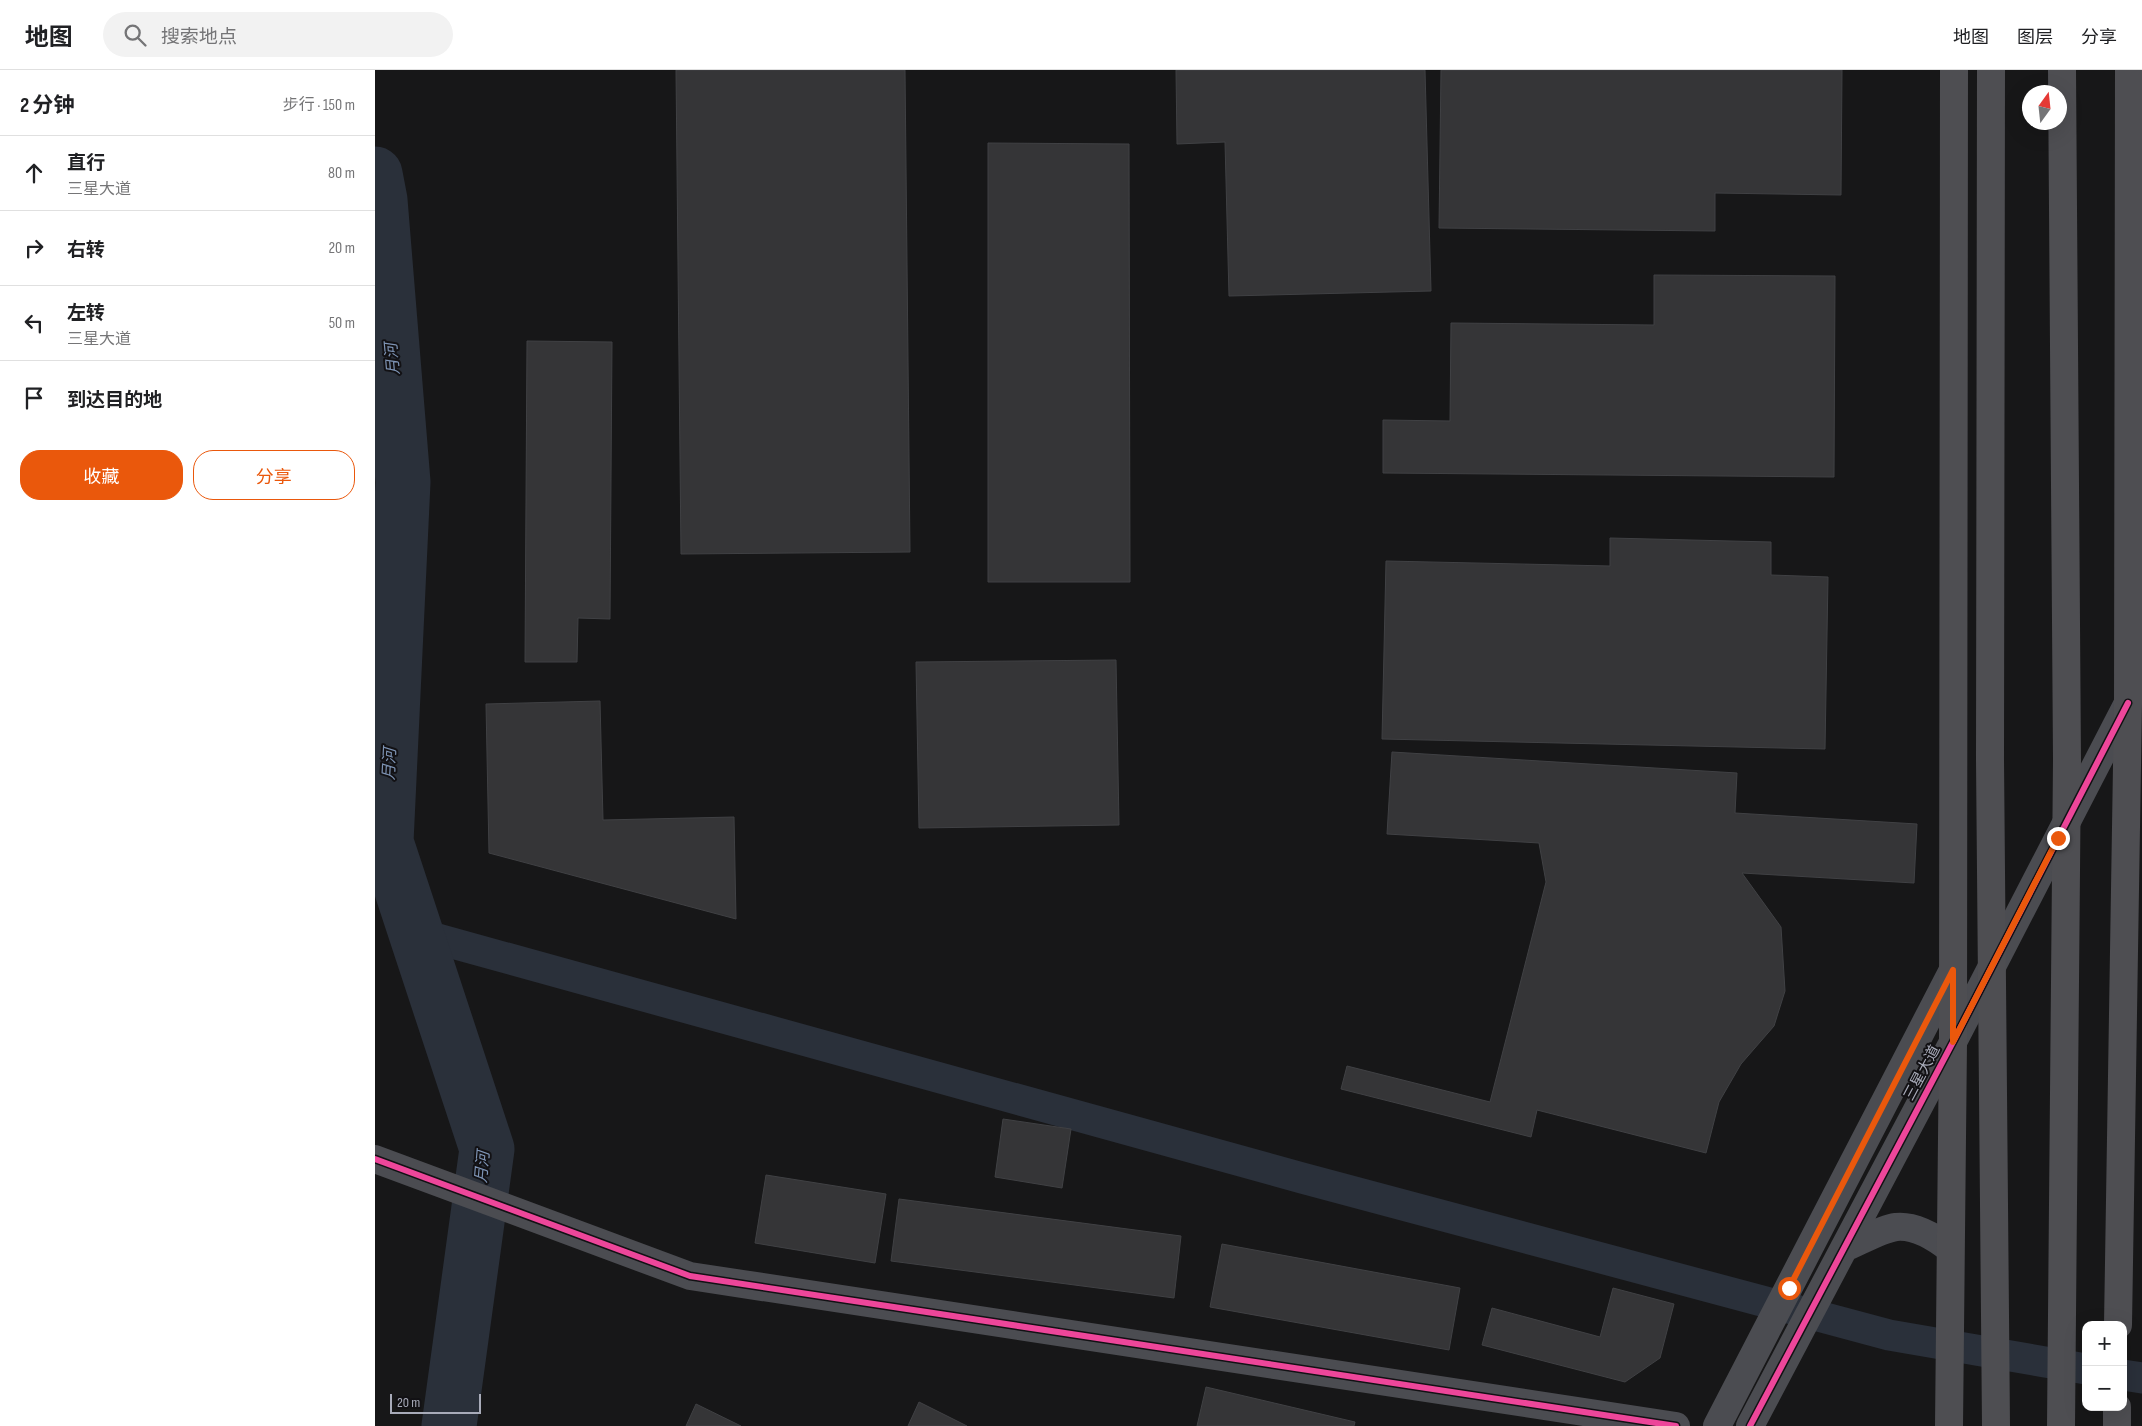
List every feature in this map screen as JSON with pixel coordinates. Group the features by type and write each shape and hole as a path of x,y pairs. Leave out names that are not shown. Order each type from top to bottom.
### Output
{"main road":[{"path":"1949,1418 1953,1042 1954,70"},
{"path":"1991,70 1989,760 1996,1426"},
{"path":"2061,1426 2067,760 2062,70"},
{"path":"2118,1321 2128,703 2129,70"},
{"path":"2117,1411 2117,1426"}],"street":[{"name":"三星大道","path":"1750,1426 1953,1042 2128,703"},
{"name":"三星大道","path":"1717,1426 1953,970"},
{"path":"375,1158 690,1276 1676,1426"},
{"path":"1844,1248 1895,1227 1906,1228 1933,1236 1950,1249"}],"building":[{"path":"676,70 905,70 910,552 681,554"},
{"path":"1176,70 1425,70 1431,291 1229,296 1225,142 1177,144"},
{"path":"1441,70 1842,70 1841,195 1715,193 1715,231 1439,228"},
{"path":"988,143 1129,144 1130,582 988,582"},
{"path":"1654,275 1835,276 1834,477 1383,473 1383,420 1450,421 1451,323 1654,325"},
{"path":"527,341 612,342 610,619 578,618 577,662 525,662"},
{"path":"1610,538 1771,542 1771,575 1828,577 1825,749 1382,739 1386,561 1610,566"},
{"path":"1116,660 1119,825 919,828 916,662"},
{"path":"600,701 603,820 734,817 736,919 489,853 486,704"},
{"path":"1392,752 1737,773 1735,813 1917,824 1914,883 1742,873 1781,927 1785,991 1774,1026 1741,1064 1719,1102 1706,1153 1537,1110 1531,1137 1341,1089 1347,1066 1490,1102 1546,882 1539,843 1387,834"},
{"path":"1003,1119 1071,1129 1062,1188 995,1177"},
{"path":"766,1175 886,1194 875,1263 755,1243"},
{"path":"899,1199 1181,1236 1174,1298 891,1261"},
{"path":"1222,1244 1460,1288 1449,1350 1210,1307"},
{"path":"1613,1288 1674,1304 1660,1358 1625,1382 1482,1345 1492,1308 1600,1337"},
{"path":"1206,1387 1355,1422 1354,1426 1197,1426"},
{"path":"919,1402 967,1426 908,1426"},
{"path":"696,1404 741,1426 686,1426"}],"waterway":[{"name":"月河","path":"375,174 380,200 403,482 386,842 487,1149 449,1426"},
{"path":"416,933 1302,1178 1889,1335 2082,1368"},
{"path":"2127,1376 2142,1378"}],"cycle path":[{"path":"1750,1426 1953,1042 2128,703"},
{"path":"375,1159 690,1276 1676,1426"}],"route":[{"path":"1789,1288 1953,970 1953,1042 2058,838"}]}
